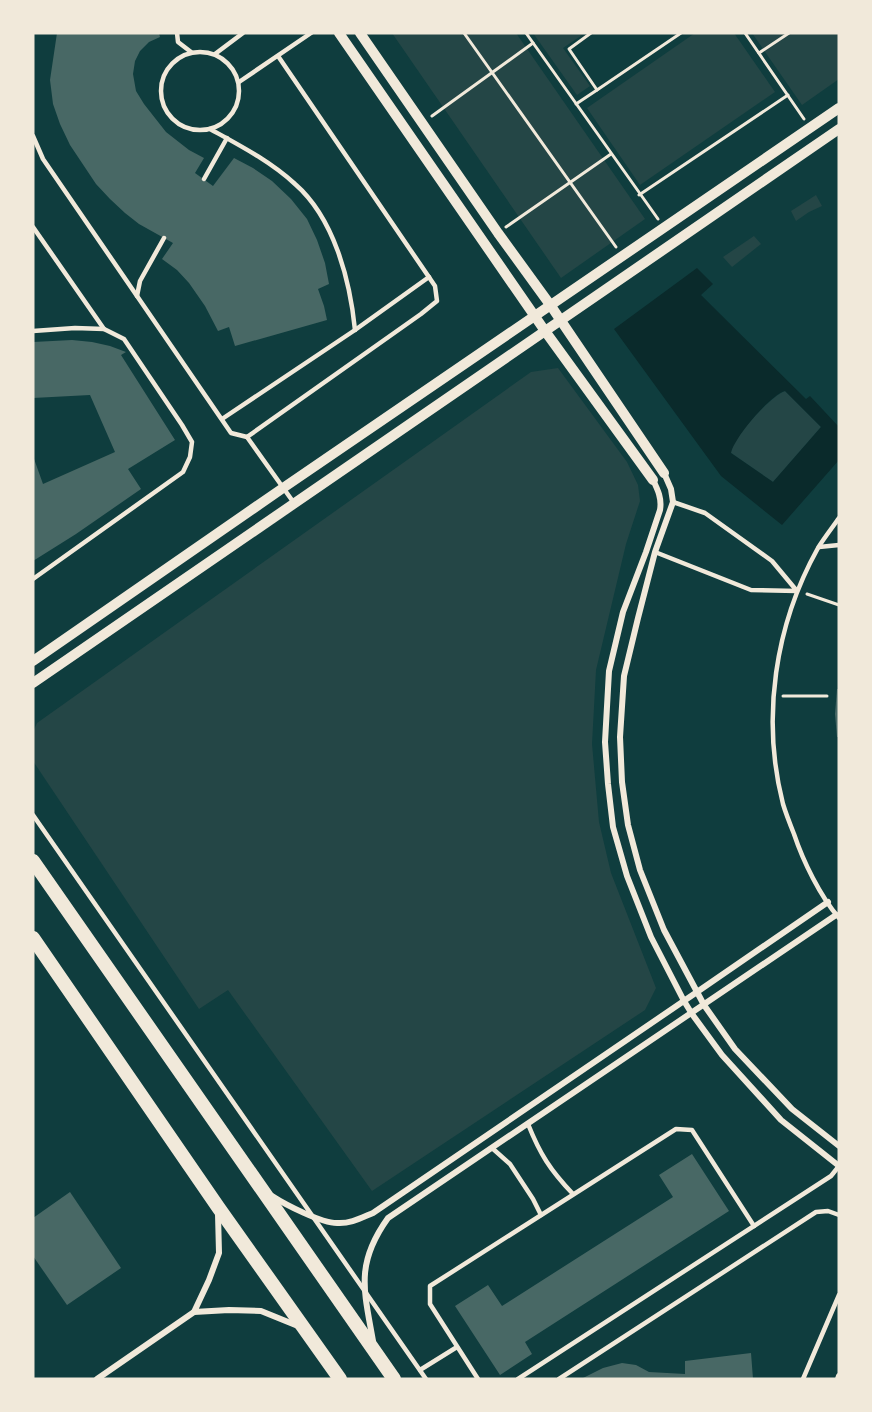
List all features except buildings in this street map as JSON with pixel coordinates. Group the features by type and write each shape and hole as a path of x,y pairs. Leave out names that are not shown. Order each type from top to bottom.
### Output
{"main road":[{"path":"33,861 394,1379"},
{"path":"33,938 339,1379"}],"street":[{"path":"339,33 545,331 653,480 659,492 661,504 623,612 609,671 605,742 608,784 614,826 627,876 651,937 692,1014 722,1055 782,1120 839,1166"},
{"path":"360,33 561,320 664,473 671,489 673,502 655,552 624,676 620,737 622,782 628,825 640,870 664,930 704,1005 735,1048 792,1109 839,1146"},
{"path":"33,661 839,108"},
{"path":"33,682 839,129"},
{"path":"265,1192 288,1206 335,1224 353,1222 373,1213 828,902"},
{"path":"374,1351 364,1288 365,1263 375,1235 388,1218 838,916"},
{"path":"97,1379 194,1312 219,1253 218,1207"},
{"path":"194,1312 261,1311 305,1329"}],"lane":[{"path":"177,33 178,42 191,52"},
{"path":"215,54 243,33"},
{"path":"239,82 311,33"},
{"path":"203,51 215,54 226,60 234,70 239,82 240,94 237,106 221,124 210,129 198,130 185,127 166,112 161,88 164,76 170,65 191,52 203,51"},
{"path":"247,437 437,301 435,286 278,56"},
{"path":"210,129 273,166 297,185 318,210 333,238 344,271 352,303 355,330"},
{"path":"33,136 43,159 231,433 247,437 294,503"},
{"path":"204,179 227,138"},
{"path":"33,227 36,236 104,329"},
{"path":"137,296 140,281 164,238"},
{"path":"222,419 429,278"},
{"path":"33,331 75,328 104,329 124,339 192,442 190,457 183,472 33,579"},
{"path":"673,502 705,513 763,554 772,561 797,591"},
{"path":"838,916 801,855 783,804 774,750 773,696 781,642 797,591 819,547 839,518"},
{"path":"819,547 839,545"},
{"path":"655,552 750,590 797,591"},
{"path":"33,815 426,1379"},
{"path":"528,1124 538,1149 556,1177 573,1194"},
{"path":"478,1379 430,1304 430,1286 676,1129 692,1130 754,1226"},
{"path":"492,1148 510,1164 541,1215"},
{"path":"518,1379 831,1176 839,1166"},
{"path":"559,1379 816,1212 828,1211 839,1215"},
{"path":"803,1379 839,1295"},
{"path":"420,1370 457,1347"}],"path":[{"path":"464,33 623,256"},
{"path":"526,33 664,228"},
{"path":"591,33 568,49 597,90"},
{"path":"576,104 681,33"},
{"path":"745,33 810,128"},
{"path":"759,52 789,33"},
{"path":"422,123 533,43"},
{"path":"639,195 788,94"},
{"path":"498,233 611,154"},
{"path":"797,591 839,605"},
{"path":"773,696 827,696"}],"shaded area":[{"path":"392,33 516,33 645,219 561,278"},
{"path":"533,33 585,33 563,48 590,86 577,95"},
{"path":"695,33 734,33 775,92 640,185 587,108"},
{"path":"752,33 839,33 839,79 802,105"},
{"path":"816,195 822,206 796,221 791,211"},
{"path":"754,236 761,244 732,267 723,257"},
{"path":"697,268 713,284 701,295 806,399 810,396 839,427 839,460 782,525 721,476 614,329","holes":["785,391 821,427 773,482 731,453 754,418 771,400"]},
{"path":"558,368 627,462 638,485 640,501 626,544 596,670 592,744 599,822 611,873 656,988 645,1010 372,1191 228,990 199,1009 33,761 33,732 37,723 531,372"},
{"path":"785,391 821,427 773,482 731,451 733,444 749,422 772,399"}]}
